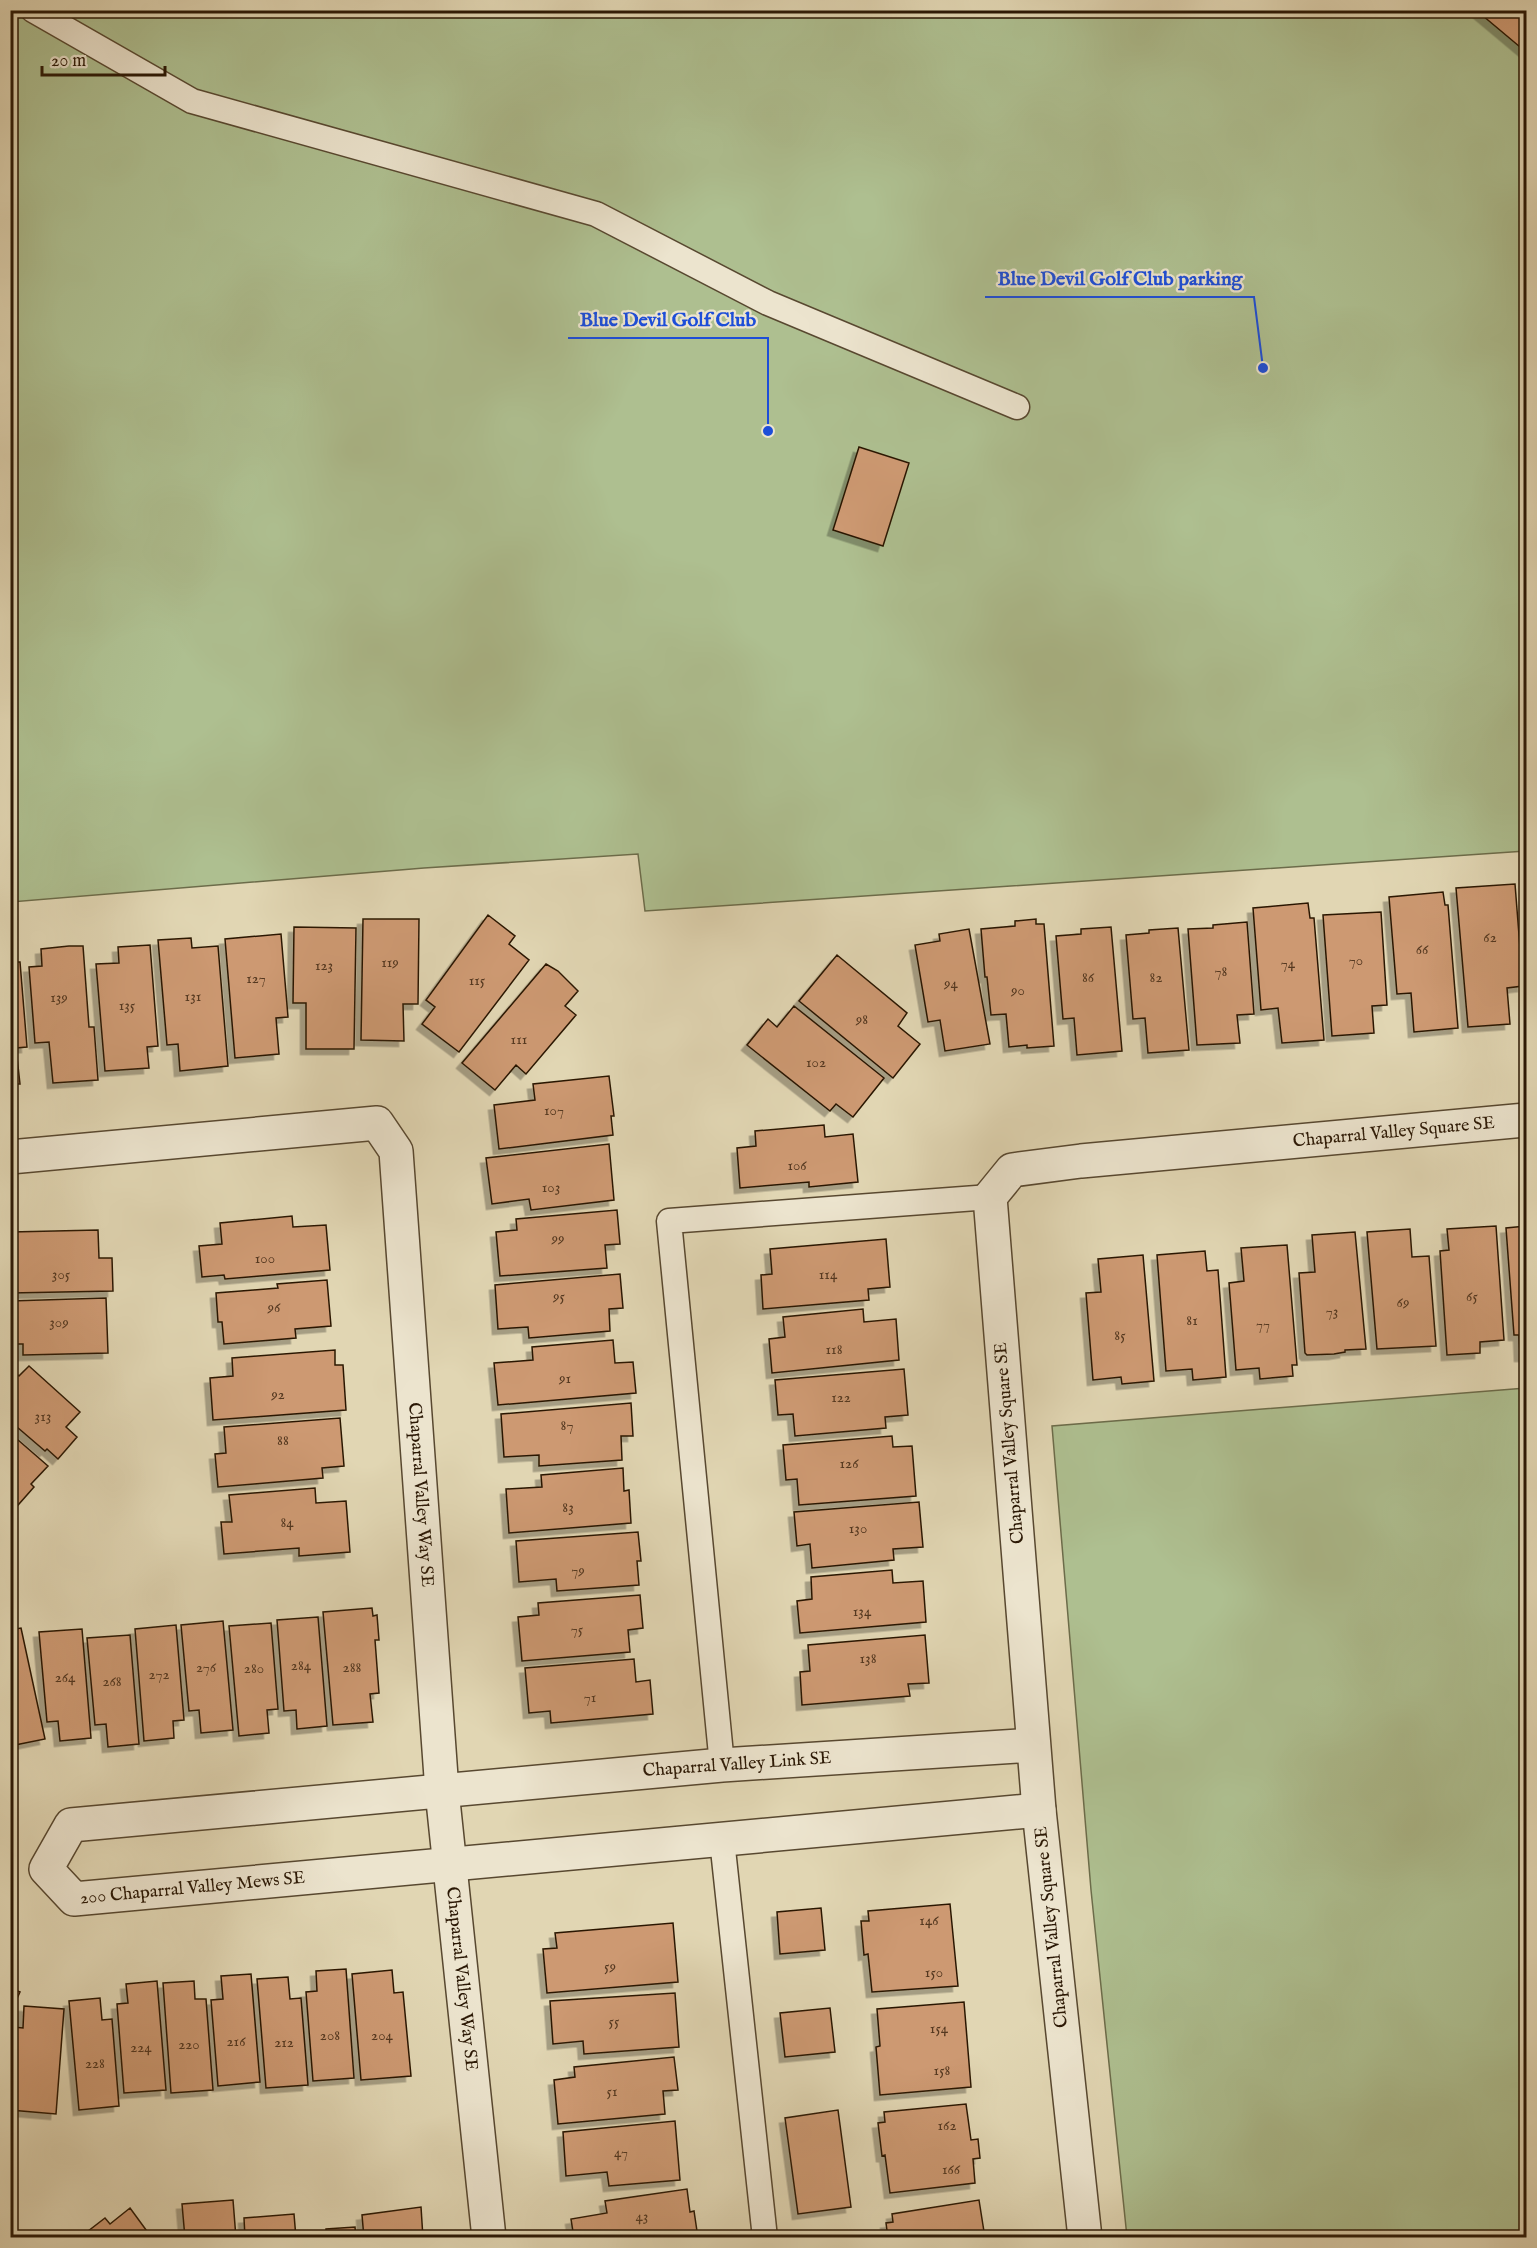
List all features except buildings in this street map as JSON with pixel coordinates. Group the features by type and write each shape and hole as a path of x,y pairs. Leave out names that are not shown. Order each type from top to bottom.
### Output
{"street":[{"name":"Chaparral Valley Square SE","path":"1085,2238 1033,1745 990,1197 1012,1170 1093,1160 1527,1120"},
{"name":"Chaparral Valley Way SE","path":"10,1157 377,1123 396,1151 442,1791 489,2238"},
{"name":"Chaparral Valley Link SE","path":"442,1791 722,1765 1033,1745"},
{"name":"200 Chaparral Valley Mews SE","path":"442,1791 71,1825 46,1869 74,1899 449,1866"},
{"path":"449,1866 1039,1810"}],"lane":[{"path":"33,10 192,100 596,214 768,303 1017,407"},
{"path":"722,1765 669,1221 990,1197"},
{"path":"722,1840 765,2238"}],"green space":[{"path":"11,11 1526,11 1526,851 645,911 638,854 424,868 11,902"},
{"path":"1526,1388 1526,2237 1127,2237 1091,1890 1052,1426"}],"place":[{"name":"Blue Devil Golf Club parking","path":"1263,368"},
{"name":"Blue Devil Golf Club","path":"768,431"}]}
